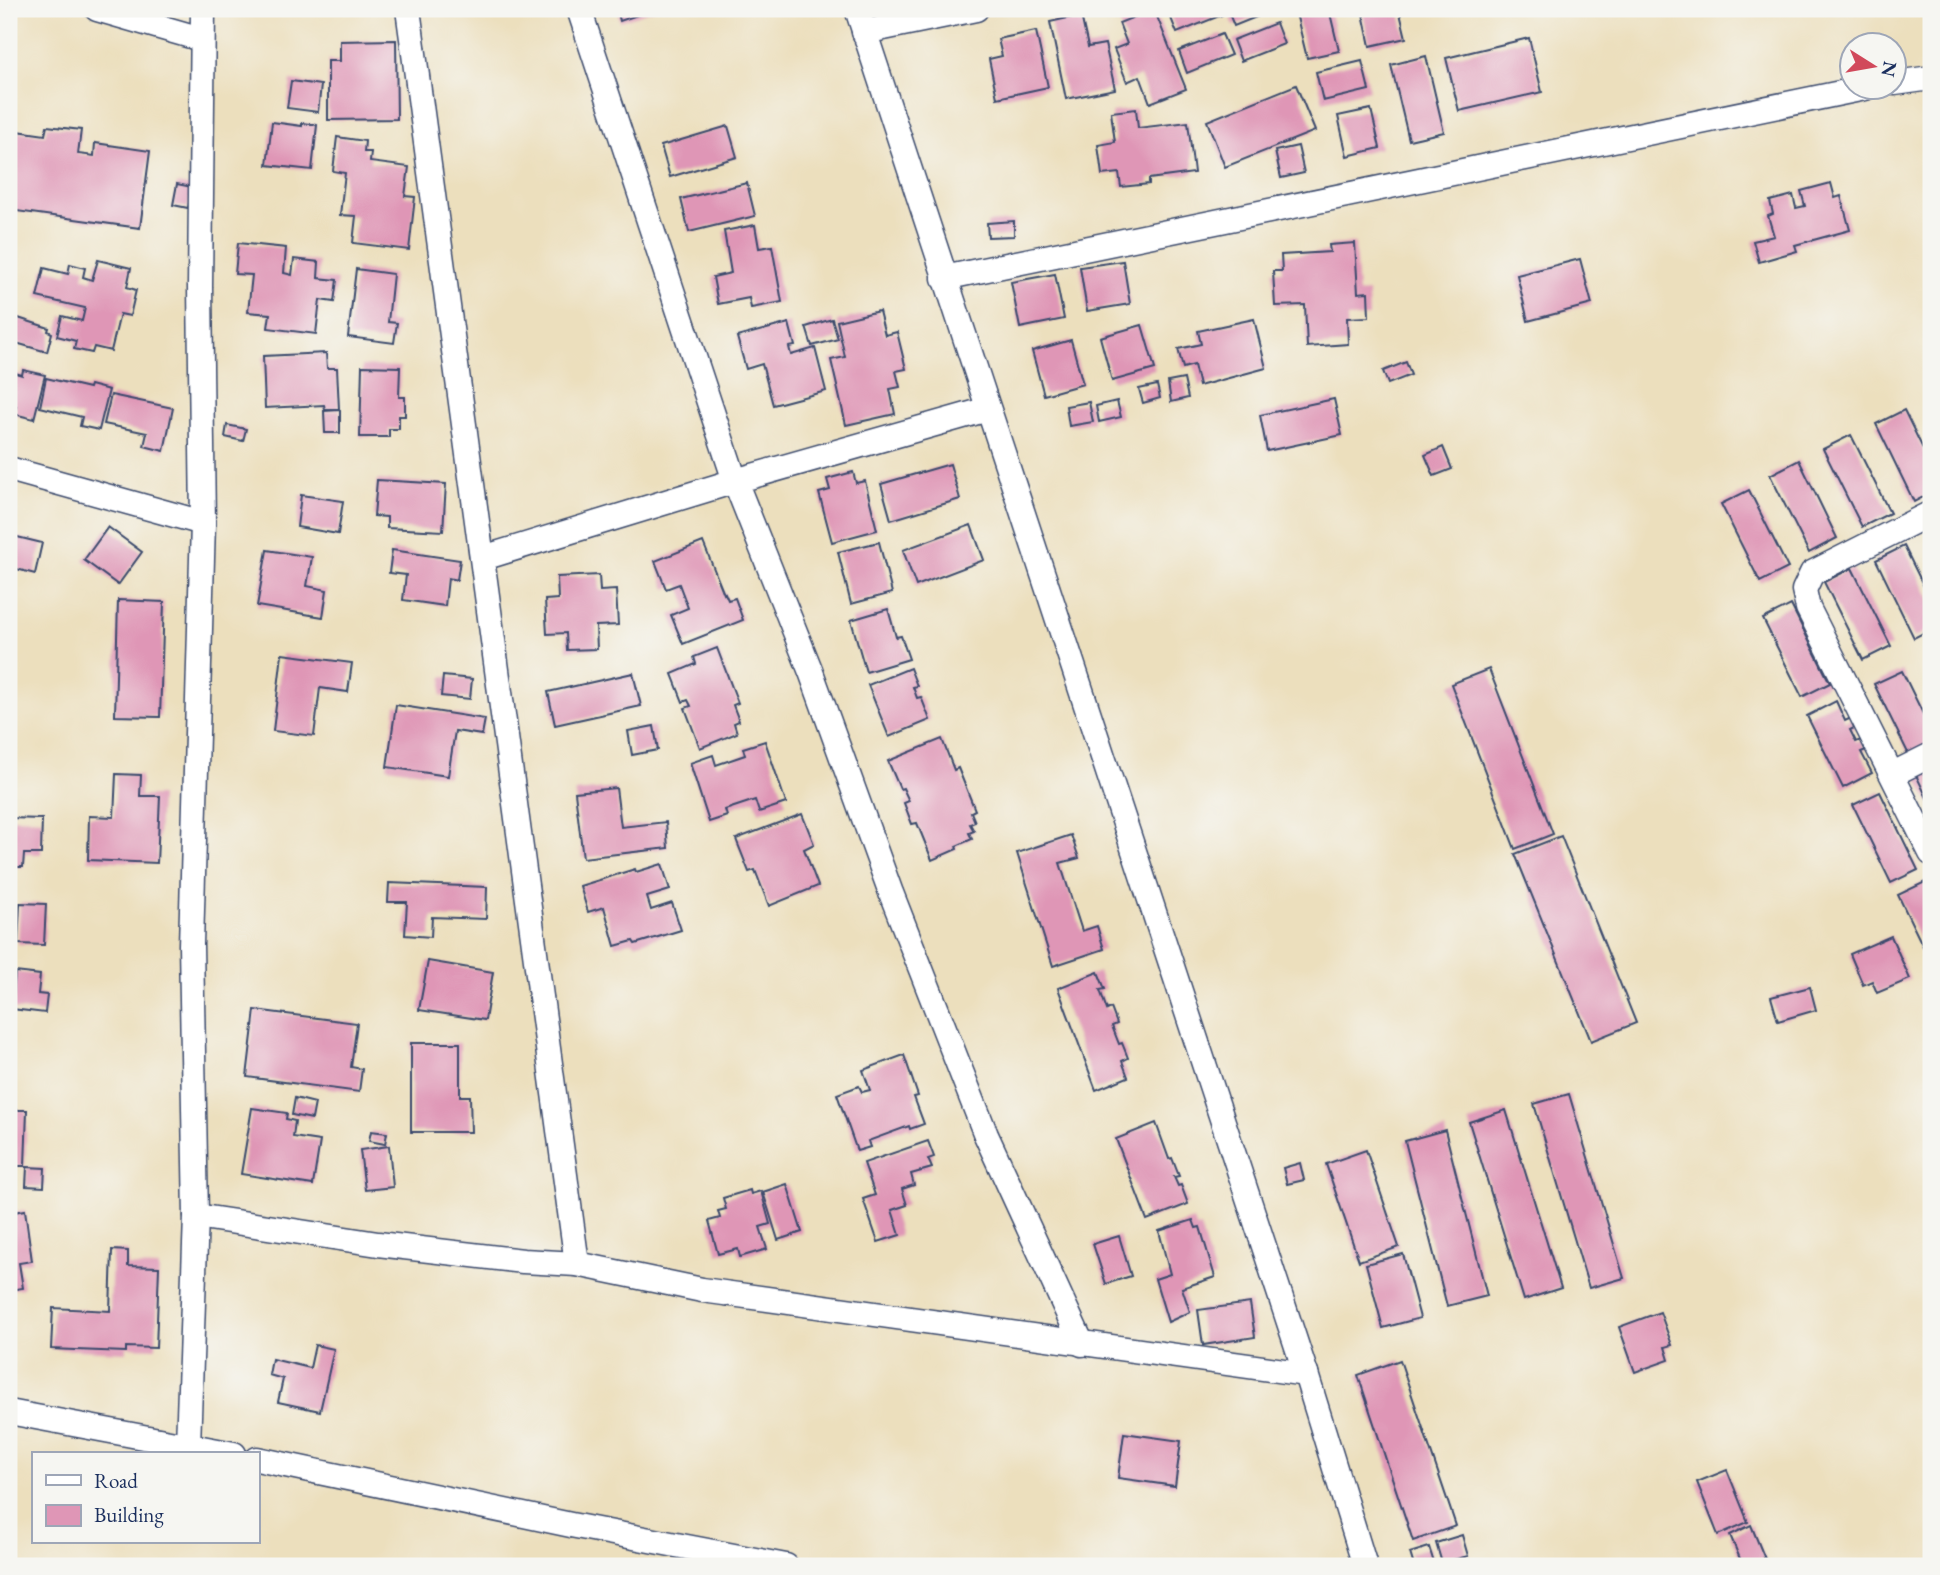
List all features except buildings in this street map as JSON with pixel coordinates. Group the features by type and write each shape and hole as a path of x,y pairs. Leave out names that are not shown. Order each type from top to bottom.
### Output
{"street":[{"path":"97,9 201,39"},
{"path":"188,1444 196,1216 191,945 203,523 200,287 203,9"},
{"path":"408,9 577,1264"},
{"path":"579,9 735,481 811,672 891,893 986,1135 1082,1344"},
{"path":"976,9 861,20 1306,1374 1366,1566"},
{"path":"1909,81 1931,78"},
{"path":"944,278 1839,93"},
{"path":"483,558 735,481 988,410"},
{"path":"9,469 203,523"},
{"path":"1931,513 1812,573 1804,590 1808,608 1931,853"},
{"path":"1892,774 1931,755"},
{"path":"196,1216 379,1244 523,1261 577,1264 702,1290 1306,1374"},
{"path":"9,1412 225,1452"},
{"path":"259,1459 571,1525 786,1566"}]}
